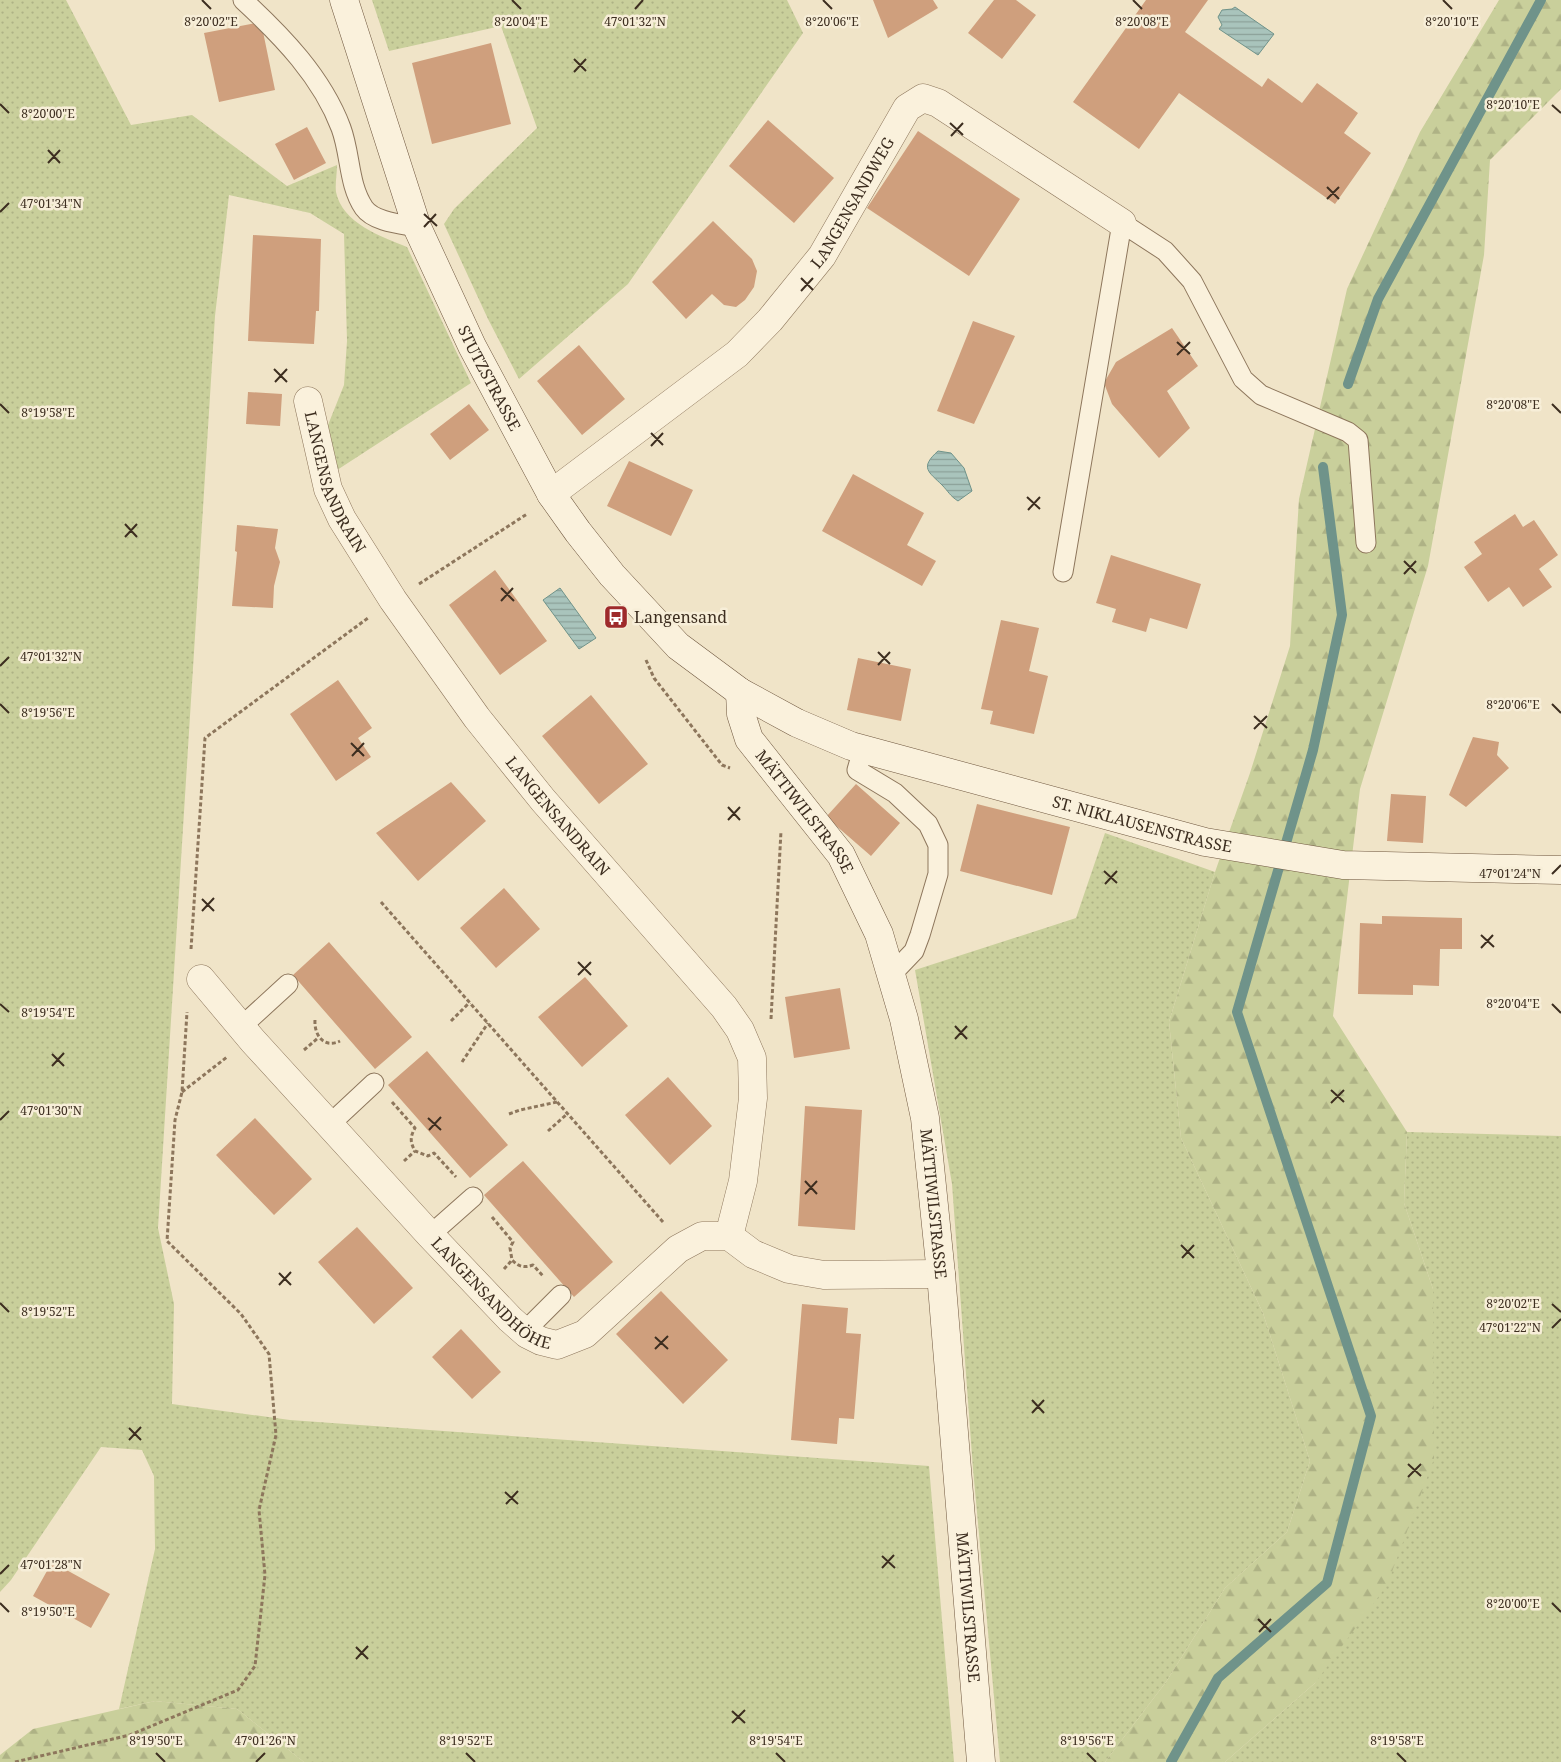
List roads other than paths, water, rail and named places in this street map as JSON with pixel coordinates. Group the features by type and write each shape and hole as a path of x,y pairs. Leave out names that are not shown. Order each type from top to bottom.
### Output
{"street":[{"name":"STUTZSTRASSE","path":"344,0 417,227 472,346 551,494 578,532 644,612 678,646 740,692"},
{"name":"LANGENSANDWEG","path":"551,494 737,354 770,320 822,256 907,108 923,98 938,103 1122,223"},
{"name":"LANGENSANDRAIN","path":"308,401 328,489 342,520 393,600 477,718 543,800 724,1007 740,1030 752,1058 752,1098 743,1181 729,1236"},
{"name":"ST. NIKLAUSENSTRASSE","path":"740,692 797,723 851,746 1204,842 1343,865 1561,870"},
{"name":"MÄTTIWILSTRASSE","path":"740,692 741,714 749,739 841,856 879,934 904,1019 925,1118 941,1274 980,1762"},
{"name":"LANGENSANDHÖHE","path":"196,967 247,1034 430,1236 524,1332 541,1341 556,1345 585,1334 678,1249 702,1236 729,1236"},
{"path":"729,1236 753,1254 789,1269 824,1275 941,1274"}],"lane":[{"path":"243,0 283,38 320,88 341,129 352,183 365,210 384,220 417,227"},
{"path":"1063,572 1122,223 1165,251 1192,281 1242,379 1261,395 1348,432 1358,440 1366,544"},
{"path":"863,749 857,770 895,793 928,824 938,845 938,874 920,935 914,951 892,974"},
{"path":"247,1034 288,984"},
{"path":"329,1125 374,1083"},
{"path":"430,1236 473,1197"},
{"path":"524,1332 561,1295"}],"water":[{"path":"1235,7 1274,34 1258,55 1219,29 1222,25 1218,17 1222,10"},
{"path":"938,451 951,453 964,468 972,491 958,501 928,470 929,462"},
{"path":"560,588 596,638 579,649 543,600"}],"waterway":[{"path":"1348,384 1378,299 1541,0"},
{"path":"1171,1762 1218,1678 1327,1583 1371,1416 1237,1012 1313,750 1342,615 1323,467"}],"place":[{"name":"Langensand","path":"616,617"}]}
